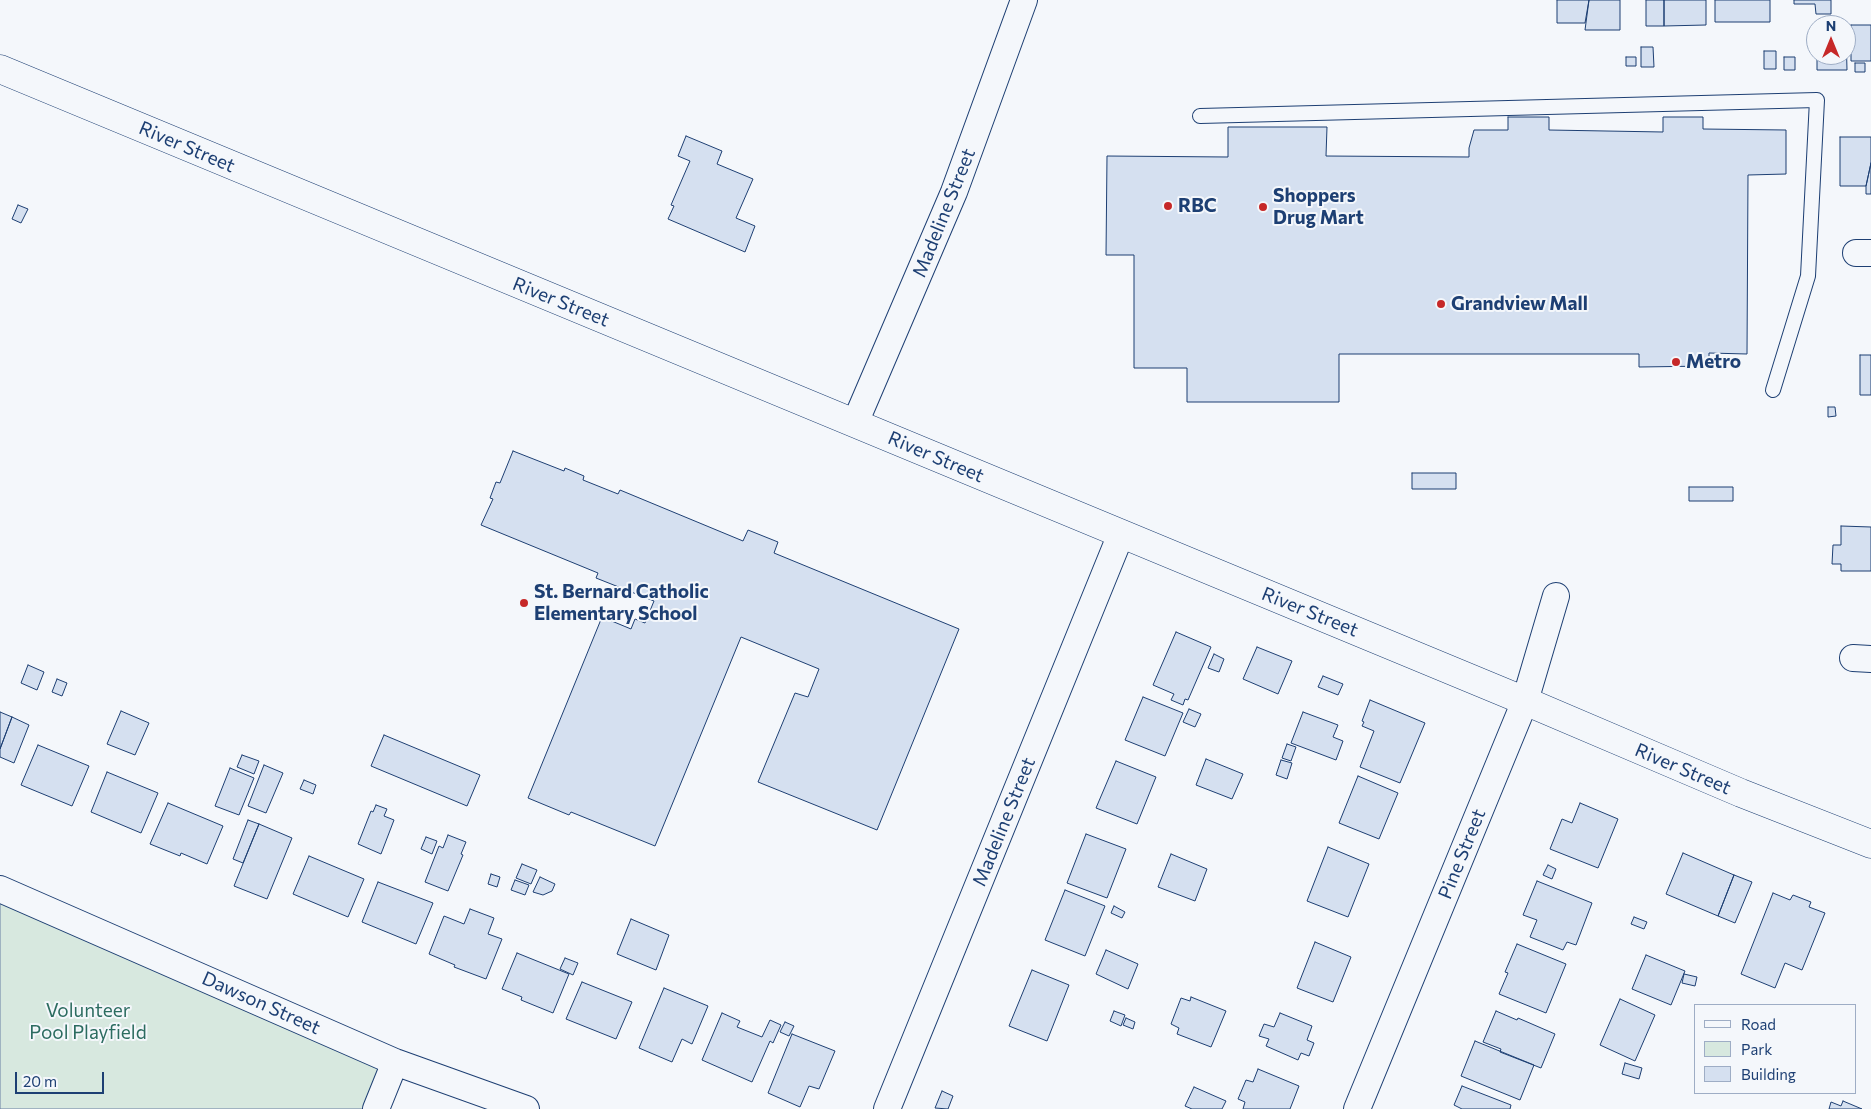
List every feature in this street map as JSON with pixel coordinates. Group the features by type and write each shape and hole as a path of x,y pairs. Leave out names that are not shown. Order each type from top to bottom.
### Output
{"main road":[{"name":"River Street","path":"0,70 856,423 1741,794 1871,844"}],"street":[{"name":"Madeline Street","path":"856,423 954,192 1024,0"},
{"name":"Madeline Street","path":"887,1109 1121,534"},
{"name":"Pine Street","path":"1357,1109 1525,702 1556,596"},
{"name":"Dawson Street","path":"0,889 395,1062 526,1109"},
{"path":"376,1109 395,1062"}],"lane":[{"path":"1200,116 1817,100 1808,276 1773,390"}],"green space":[{"name":"Volunteer Pool Playfield","path":"0,890 394,1062 375,1109 0,1109"}],"building":[{"path":"1557,0 1589,0 1585,23 1557,23"},
{"path":"1589,0 1620,0 1620,30 1585,30"},
{"path":"1646,0 1664,0 1664,26 1646,26"},
{"path":"1664,0 1706,0 1706,25 1664,26"},
{"path":"1715,0 1770,0 1770,22 1715,22"},
{"path":"1794,0 1831,0 1831,14 1816,14 1815,4 1794,4"},
{"path":"1856,25 1871,25 1871,61 1856,61"},
{"path":"1641,47 1653,47 1654,67 1641,67"},
{"path":"1764,51 1776,51 1776,69 1764,69"},
{"path":"1626,57 1636,57 1636,66 1626,66"},
{"path":"1784,57 1795,57 1795,70 1784,70"},
{"path":"1856,63 1865,63 1865,72 1855,72"},
{"path":"1817,65 1847,65 1847,70 1817,70"},
{"name":"Grandview Mall","path":"1508,117 1549,117 1549,130 1663,132 1663,117 1703,117 1703,129 1786,130 1786,174 1748,175 1747,354 1709,353 1709,366 1639,367 1639,354 1339,354 1339,402 1187,402 1187,368 1134,368 1134,255 1106,255 1107,156 1228,157 1228,127 1327,127 1326,156 1469,157 1469,148 1474,130 1508,130"},
{"path":"686,136 722,151 717,164 753,179 736,218 755,226 745,252 668,219 674,206 671,205 690,161 678,156"},
{"path":"1840,137 1871,137 1871,163 1866,186 1840,186"},
{"path":"1871,163 1871,194 1866,194 1866,186"},
{"path":"18,205 28,209 21,223 12,219"},
{"path":"1860,355 1871,355 1871,395 1860,395"},
{"path":"1828,407 1835,407 1836,416 1828,417"},
{"path":"513,451 564,471 565,468 584,476 583,480 618,494 620,490 743,541 748,530 778,542 774,553 959,629 877,830 758,782 795,693 808,697 819,669 741,637 655,846 571,812 569,815 528,798 602,617 631,629 635,619 645,623 654,601 596,578 598,573 481,525 493,499 490,498 496,482 500,483"},
{"path":"1412,473 1456,473 1456,489 1412,489"},
{"path":"1689,487 1733,487 1733,501 1689,501"},
{"path":"1841,526 1871,527 1871,571 1841,571 1841,564 1832,564 1833,545 1841,545"},
{"path":"1176,632 1211,647 1188,700 1185,699 1183,705 1171,700 1174,694 1153,685"},
{"path":"1257,647 1292,661 1278,694 1243,679"},
{"path":"1214,654 1224,659 1219,672 1208,668"},
{"path":"28,665 44,672 37,690 21,683"},
{"path":"1323,676 1343,684 1338,695 1318,687"},
{"path":"57,679 67,683 62,696 52,692"},
{"path":"1143,697 1183,713 1165,756 1125,740"},
{"path":"1370,700 1425,723 1400,783 1360,767 1374,731 1362,726"},
{"path":"1189,709 1201,714 1195,727 1183,722"},
{"path":"121,711 149,723 135,755 107,744"},
{"path":"0,712 12,717 0,749"},
{"path":"1303,712 1338,725 1333,737 1343,741 1336,760 1291,743"},
{"path":"12,717 29,725 14,763 0,757 0,749"},
{"path":"384,735 480,775 467,806 371,766"},
{"path":"1287,744 1296,747 1291,761 1282,758"},
{"path":"38,745 89,766 72,806 21,785"},
{"path":"242,755 259,761 254,774 237,767"},
{"path":"1206,759 1243,774 1232,799 1196,785"},
{"path":"1281,760 1292,763 1287,779 1276,775"},
{"path":"1116,761 1156,777 1137,824 1096,808"},
{"path":"264,765 283,773 266,813 248,806"},
{"path":"230,768 254,778 239,815 215,806"},
{"path":"107,772 158,793 141,833 91,812"},
{"path":"1358,776 1398,793 1379,839 1339,823"},
{"path":"304,780 316,785 313,794 300,789"},
{"path":"168,803 223,826 207,864 181,853 180,856 150,844"},
{"path":"1580,803 1618,819 1598,868 1550,849 1562,819 1572,823"},
{"path":"376,805 387,809 384,816 394,820 381,854 358,844 371,811 373,812"},
{"path":"248,820 259,824 243,863 233,859"},
{"path":"259,824 292,838 267,899 234,886"},
{"path":"1086,834 1126,849 1107,898 1067,883"},
{"path":"448,835 466,842 461,854 463,855 448,891 425,882 439,846 443,848"},
{"path":"426,837 437,841 432,854 421,849"},
{"path":"1328,847 1369,864 1348,917 1307,901"},
{"path":"1683,853 1734,875 1718,916 1666,894"},
{"path":"1171,854 1207,869 1195,901 1158,887"},
{"path":"309,856 364,879 348,917 293,894"},
{"path":"522,864 537,870 531,884 516,878"},
{"path":"1548,865 1556,869 1552,879 1543,875"},
{"path":"491,874 500,877 497,887 488,884"},
{"path":"1734,875 1752,882 1735,923 1718,916"},
{"path":"540,877 555,884 552,891 543,895 533,892"},
{"path":"515,880 529,885 525,895 511,890"},
{"path":"1537,881 1592,903 1576,945 1567,942 1563,950 1530,937 1537,920 1523,915"},
{"path":"378,882 433,903 416,944 362,922"},
{"path":"1065,890 1105,906 1085,956 1045,940"},
{"path":"1773,893 1790,900 1793,895 1811,902 1809,907 1825,913 1802,970 1785,963 1775,988 1741,974"},
{"path":"1114,906 1125,912 1122,918 1111,913"},
{"path":"470,909 494,918 488,934 502,939 486,979 454,967 455,965 429,954 444,916 464,924"},
{"path":"1634,917 1647,922 1644,929 1631,924"},
{"path":"631,919 669,935 656,970 617,954"},
{"path":"1315,942 1351,957 1333,1002 1297,988"},
{"path":"1517,944 1566,964 1546,1013 1499,994 1508,973 1505,972"},
{"path":"1106,950 1138,964 1128,989 1096,974"},
{"path":"517,953 569,974 553,1013 521,1000 522,997 502,989"},
{"path":"1646,955 1685,971 1671,1005 1632,989"},
{"path":"565,958 578,963 573,975 560,969"},
{"path":"1032,970 1069,985 1047,1041 1009,1026"},
{"path":"1684,974 1697,977 1695,986 1682,983"},
{"path":"582,982 632,1002 616,1039 566,1019"},
{"path":"664,988 708,1006 692,1044 682,1039 672,1062 639,1048"},
{"path":"1191,997 1226,1011 1211,1047 1177,1034 1179,1028 1171,1024 1181,998 1190,1001"},
{"path":"1620,999 1655,1015 1635,1061 1600,1045"},
{"path":"1114,1011 1125,1015 1121,1026 1110,1021"},
{"path":"1496,1011 1555,1034 1541,1068 1500,1052 1501,1049 1483,1042"},
{"path":"722,1013 740,1021 737,1027 762,1037 770,1020 781,1025 773,1043 770,1041 752,1082 702,1060"},
{"path":"1280,1013 1312,1026 1307,1040 1314,1043 1309,1056 1301,1053 1298,1060 1266,1046 1269,1039 1259,1036 1264,1024 1274,1027"},
{"path":"1126,1018 1135,1022 1133,1029 1123,1025"},
{"path":"785,1022 794,1026 789,1036 780,1032"},
{"path":"792,1034 835,1051 819,1089 809,1086 800,1107 768,1093"},
{"path":"1475,1041 1534,1065 1520,1100 1461,1076"},
{"path":"1625,1063 1642,1068 1639,1079 1622,1074"},
{"path":"1258,1069 1299,1086 1290,1109 1243,1109 1245,1102 1238,1099 1246,1080 1253,1082"},
{"path":"1462,1086 1511,1105 1510,1109 1462,1109 1454,1105"},
{"path":"1194,1087 1226,1101 1222,1109 1192,1109 1185,1106"},
{"path":"942,1091 953,1096 948,1109 935,1108"},
{"path":"1843,1101 1862,1109 1829,1109 1831,1102 1841,1106"}],"place":[{"name":"RBC","path":"1168,206"},
{"name":"Shoppers Drug Mart","path":"1263,207"},
{"name":"Grandview Mall","path":"1441,304"},
{"name":"Metro","path":"1676,362"},
{"name":"St. Bernard Catholic Elementary School","path":"524,603"}]}
